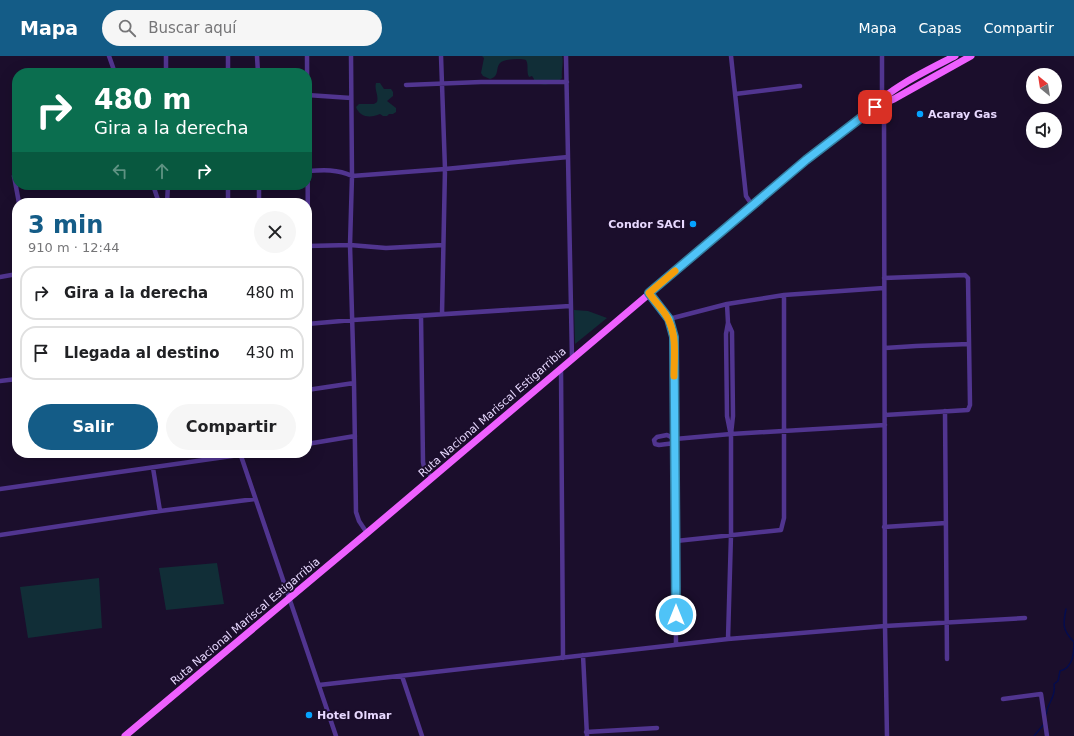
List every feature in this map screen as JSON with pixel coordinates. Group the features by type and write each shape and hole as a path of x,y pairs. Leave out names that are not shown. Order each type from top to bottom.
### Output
{"main road":[{"name":"Ruta Nacional Mariscal Estigarribia","path":"880,103 971,56"},
{"name":"Ruta Nacional Mariscal Estigarribia","path":"125,736 289,599 806,160 909,82 953,57"}],"street":[{"path":"109,56 113,68"},
{"path":"166,56 166,68"},
{"path":"228,56 228,68"},
{"path":"258,56 258,68"},
{"path":"307,56 307,68"},
{"path":"350,56 352,176 350,245 353,320 356,512 359,521 367,533"},
{"path":"441,56 445,169 442,314"},
{"path":"566,56 572,359"},
{"path":"731,56 746,196 752,206"},
{"path":"882,56 880,103 884,112 884,527 887,736"},
{"path":"406,85 481,82 566,82"},
{"path":"735,94 800,86"},
{"path":"312,95 351,98"},
{"path":"312,171 342,171 352,176 568,157"},
{"path":"312,246 350,245 386,248 443,245"},
{"path":"0,277 12,275"},
{"path":"884,278 965,275 968,278 970,405 968,410 885,415"},
{"path":"669,319 727,304 784,295 884,288"},
{"path":"649,293 669,319 674,337 676,645"},
{"path":"676,541 782,530 784,518 784,295"},
{"path":"727,304 727,416 731,434 731,535 728,639"},
{"path":"312,324 570,306"},
{"path":"421,316 423,462 424,467 432,478"},
{"path":"885,348 969,344"},
{"path":"561,368 563,658"},
{"path":"0,381 12,380"},
{"path":"312,389 354,382"},
{"path":"945,411 947,660"},
{"path":"675,441 731,434 885,425"},
{"path":"312,443 355,436"},
{"path":"0,489 215,458"},
{"path":"241,458 336,736"},
{"path":"152,468 160,511"},
{"path":"0,535 160,511 255,499"},
{"path":"884,527 946,523"},
{"path":"319,685 728,639 885,626 1025,618"},
{"path":"583,655 587,734 657,728"},
{"path":"402,676 422,736"},
{"path":"1003,699 1041,694 1047,736"}],"shaded area":[{"path":"482,56 562,56 562,78 552,84 534,83 532,76 529,77 528,75 526,60 516,59 500,63 495,76 490,79 483,76 481,73 484,58"},
{"path":"376,83 380,83 384,89 391,89 393,92 393,96 387,101 396,108 396,112 393,114 389,114 387,116 380,114 366,116 358,111 356,107 359,104 374,104 377,102"},
{"path":"574,310 588,311 607,318 575,344"},
{"path":"217,563 224,604 166,610 159,568"},
{"path":"99,578 102,628 28,638 20,587"}],"waterway":[{"path":"1046,715 1053,697 1054,684 1058,681 1060,671 1068,667 1072,660 1074,651 1074,642 1067,634 1064,627 1066,609"},
{"path":"1034,736 1044,724"}],"slow traffic":[{"path":"674,376 674,337 672,328 669,319 649,293 675,271"}],"place":[{"name":"Acaray Gas","path":"920,114"},
{"name":"Condor SACI","path":"693,224"},
{"name":"Hotel Olmar","path":"309,715"}],"route":[{"path":"676,615 674,337 669,319 649,293 806,160 875,107"}]}
